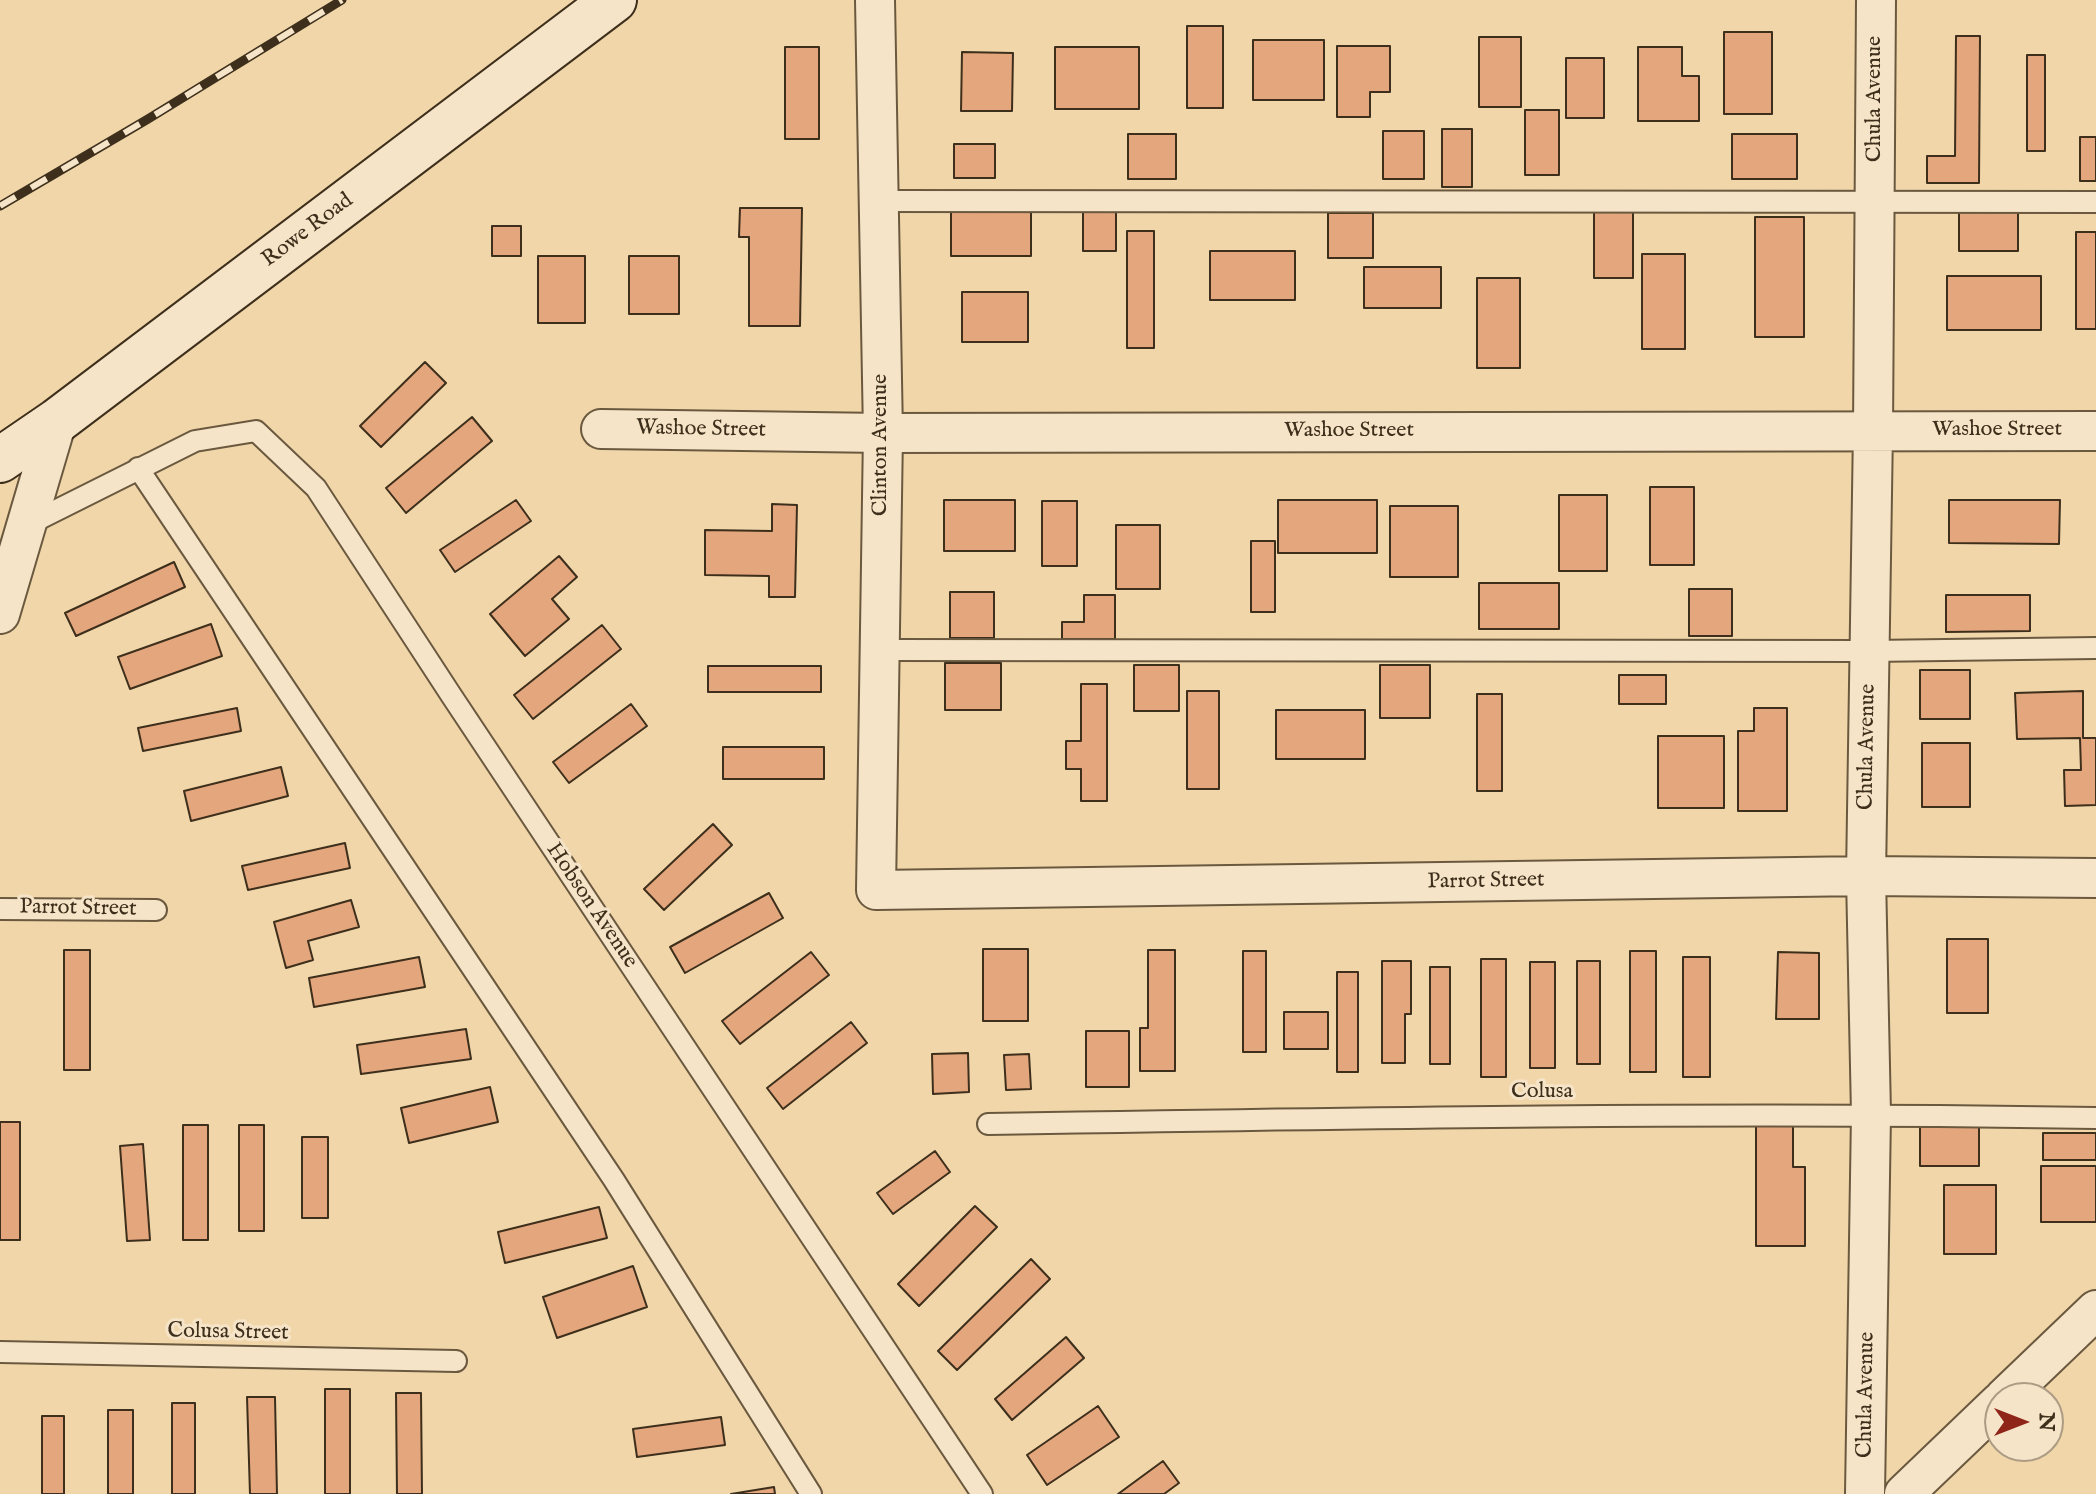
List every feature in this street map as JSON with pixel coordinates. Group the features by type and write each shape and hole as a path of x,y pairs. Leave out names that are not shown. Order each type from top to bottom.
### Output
{"main road":[{"name":"Rowe Road","path":"0,460 57,421 614,0"}],"street":[{"name":"Clinton Avenue","path":"875,0 883,433 876,890"},
{"name":"Chula Avenue","path":"1865,1494 1871,1114 1866,876 1876,0"},
{"path":"0,614 57,421"},
{"name":"Washoe Street","path":"601,429 883,433 2096,431"},
{"name":"Parrot Street","path":"876,890 1866,876 2096,878"},
{"path":"2021,1382 2096,1310"},
{"path":"1904,1494 1984,1417"}],"lane":[{"path":"879,201 2096,202"},
{"name":"Hobson Avenue","path":"25,526 195,441 256,431 316,488 982,1494"},
{"path":"138,468 614,1180 811,1494"},
{"path":"880,650 1870,651 2096,648"},
{"name":"Parrot Street","path":"0,909 156,910"},
{"name":"Colusa","path":"988,1124 1871,1114 2096,1118"},
{"name":"Colusa Street","path":"0,1352 456,1361"}],"building":[{"path":"1187,26 1223,26 1223,108 1187,108"},
{"path":"1724,32 1772,32 1772,114 1724,114"},
{"path":"1956,36 1980,36 1979,183 1927,183 1927,156 1955,156"},
{"path":"1479,37 1521,37 1521,107 1479,107"},
{"path":"1253,40 1324,40 1324,100 1253,100"},
{"path":"1337,46 1390,46 1390,92 1370,92 1370,117 1337,117"},
{"path":"785,47 819,47 819,139 785,139"},
{"path":"1055,47 1139,47 1139,109 1055,109"},
{"path":"1638,47 1682,47 1682,76 1699,76 1699,121 1638,121"},
{"path":"962,52 1013,53 1012,111 961,111"},
{"path":"2027,55 2045,55 2045,151 2027,151"},
{"path":"1566,58 1604,58 1604,118 1566,118"},
{"path":"1525,110 1559,110 1559,175 1525,175"},
{"path":"1442,129 1472,129 1472,187 1442,187"},
{"path":"1383,131 1424,131 1424,179 1383,179"},
{"path":"1128,134 1176,134 1176,179 1128,179"},
{"path":"1732,134 1797,134 1797,179 1732,179"},
{"path":"2080,137 2096,137 2096,181 2080,181"},
{"path":"954,144 995,144 995,178 954,178"},
{"path":"1959,205 2018,205 2018,251 1959,251"},
{"path":"740,208 802,208 800,326 749,326 749,237 739,237"},
{"path":"1594,209 1633,209 1633,278 1594,278"},
{"path":"1083,210 1116,210 1116,251 1083,251"},
{"path":"951,212 1031,212 1031,256 951,256"},
{"path":"1328,213 1373,213 1373,258 1328,258"},
{"path":"1755,217 1804,217 1804,337 1755,337"},
{"path":"492,226 521,226 521,256 492,256"},
{"path":"1127,231 1154,231 1154,348 1127,348"},
{"path":"2076,232 2096,232 2096,329 2076,329"},
{"path":"1210,251 1295,251 1295,300 1210,300"},
{"path":"1642,254 1685,254 1685,349 1642,349"},
{"path":"538,256 585,256 585,323 538,323"},
{"path":"629,256 679,256 679,314 629,314"},
{"path":"1364,267 1441,267 1441,308 1364,308"},
{"path":"1947,276 2041,276 2041,330 1947,330"},
{"path":"1477,278 1520,278 1520,368 1477,368"},
{"path":"962,292 1028,292 1028,342 962,342"},
{"path":"425,362 446,383 381,447 360,426"},
{"path":"472,417 492,441 406,513 386,488"},
{"path":"1650,487 1694,487 1694,565 1650,565"},
{"path":"1559,495 1607,495 1607,571 1559,571"},
{"path":"516,500 531,521 455,572 440,550"},
{"path":"944,500 1015,500 1015,551 944,551"},
{"path":"1278,500 1377,500 1377,553 1278,553"},
{"path":"1949,500 2060,500 2059,544 1949,543"},
{"path":"1042,501 1077,501 1077,566 1042,566"},
{"path":"772,504 797,505 795,597 769,597 769,576 705,575 705,530 772,531"},
{"path":"1390,506 1458,506 1458,577 1390,577"},
{"path":"1116,525 1160,525 1160,589 1116,589"},
{"path":"1251,541 1275,541 1275,612 1251,612"},
{"path":"559,556 577,577 552,599 569,619 525,656 490,614"},
{"path":"174,562 185,587 76,636 65,613"},
{"path":"1479,583 1559,583 1559,629 1479,629"},
{"path":"1689,589 1732,589 1732,636 1689,636"},
{"path":"950,592 994,592 994,638 950,638"},
{"path":"1084,595 1115,595 1115,639 1062,639 1062,622 1084,622"},
{"path":"1946,595 2030,595 2030,631 1946,632"},
{"path":"211,624 222,656 130,689 118,657"},
{"path":"602,625 621,649 533,719 514,695"},
{"path":"945,663 1001,663 1001,710 945,710"},
{"path":"1134,665 1179,665 1179,711 1134,711"},
{"path":"1380,665 1430,665 1430,718 1380,718"},
{"path":"708,666 821,666 821,692 708,692"},
{"path":"1920,670 1970,670 1970,719 1920,719"},
{"path":"1619,675 1666,675 1666,704 1619,704"},
{"path":"1081,684 1107,684 1107,801 1081,801 1081,769 1066,769 1066,741 1081,741"},
{"path":"1187,691 1219,691 1219,789 1187,789"},
{"path":"2083,691 2083,738 2096,738 2096,805 2065,806 2064,770 2081,770 2080,738 2017,739 2015,693"},
{"path":"1477,694 1502,694 1502,791 1477,791"},
{"path":"631,704 647,726 569,783 553,762"},
{"path":"237,708 241,731 143,751 138,728"},
{"path":"1754,708 1787,708 1787,811 1738,811 1738,731 1754,731"},
{"path":"1276,710 1365,710 1365,759 1276,759"},
{"path":"1658,736 1724,736 1724,808 1658,808"},
{"path":"1922,743 1970,743 1970,807 1922,807"},
{"path":"723,747 824,747 824,779 723,779"},
{"path":"281,767 288,796 191,821 184,791"},
{"path":"713,824 732,845 664,910 644,889"},
{"path":"345,843 350,868 248,890 242,866"},
{"path":"769,893 783,918 685,973 670,947"},
{"path":"351,900 359,927 308,941 313,960 286,968 274,922"},
{"path":"1947,939 1988,939 1988,1013 1947,1013"},
{"path":"983,949 1028,949 1028,1021 983,1021"},
{"path":"64,950 90,950 90,1070 64,1070"},
{"path":"1148,950 1175,950 1175,1071 1140,1071 1140,1028 1148,1028"},
{"path":"1243,951 1266,951 1266,1052 1243,1052"},
{"path":"1630,951 1656,951 1656,1072 1630,1072"},
{"path":"811,952 829,975 740,1044 722,1021"},
{"path":"1778,952 1819,953 1819,1019 1776,1019"},
{"path":"419,957 425,987 314,1007 309,978"},
{"path":"1683,957 1710,957 1710,1077 1683,1077"},
{"path":"1481,959 1506,959 1506,1077 1481,1077"},
{"path":"1382,961 1411,961 1411,1014 1405,1014 1405,1063 1382,1063"},
{"path":"1577,961 1600,961 1600,1064 1577,1064"},
{"path":"1530,962 1555,962 1555,1068 1530,1068"},
{"path":"1430,967 1450,967 1450,1064 1430,1064"},
{"path":"1337,972 1358,972 1358,1072 1337,1072"},
{"path":"1284,1012 1328,1012 1328,1049 1284,1049"},
{"path":"851,1022 867,1043 783,1109 767,1088"},
{"path":"466,1029 471,1059 361,1074 357,1045"},
{"path":"1086,1031 1129,1031 1129,1087 1086,1087"},
{"path":"968,1053 969,1092 933,1094 932,1054"},
{"path":"1029,1054 1031,1089 1006,1090 1004,1055"},
{"path":"490,1087 498,1122 409,1143 401,1108"},
{"path":"1920,1117 1979,1117 1979,1166 1920,1166"},
{"path":"0,1122 20,1122 20,1240 0,1240"},
{"path":"183,1125 208,1125 208,1240 183,1240"},
{"path":"239,1125 264,1125 264,1231 239,1231"},
{"path":"1756,1125 1793,1125 1793,1167 1805,1167 1805,1246 1756,1246"},
{"path":"2043,1133 2096,1133 2096,1160 2043,1160"},
{"path":"302,1137 328,1137 328,1218 302,1218"},
{"path":"143,1144 150,1240 127,1241 120,1146"},
{"path":"935,1151 950,1172 893,1214 877,1193"},
{"path":"2041,1166 2096,1166 2096,1222 2041,1222"},
{"path":"1944,1185 1996,1185 1996,1254 1944,1254"},
{"path":"975,1206 997,1227 919,1306 898,1284"},
{"path":"599,1207 607,1238 505,1263 498,1232"},
{"path":"1031,1259 1050,1279 957,1370 938,1351"},
{"path":"633,1266 647,1307 557,1338 543,1297"},
{"path":"1066,1337 1084,1358 1012,1420 995,1399"},
{"path":"325,1389 350,1389 350,1494 325,1494"},
{"path":"396,1393 421,1393 422,1494 397,1494"},
{"path":"247,1397 275,1397 277,1494 250,1494"},
{"path":"172,1403 195,1403 195,1494 172,1494"},
{"path":"1098,1406 1119,1437 1047,1485 1027,1455"},
{"path":"108,1410 133,1410 133,1494 108,1494"},
{"path":"42,1416 64,1416 64,1494 42,1494"},
{"path":"721,1417 725,1445 637,1457 633,1429"},
{"path":"1163,1461 1179,1483 1164,1494 1118,1494"},
{"path":"774,1487 775,1494 731,1494"}],"railway":[{"path":"0,206 342,0"}]}
